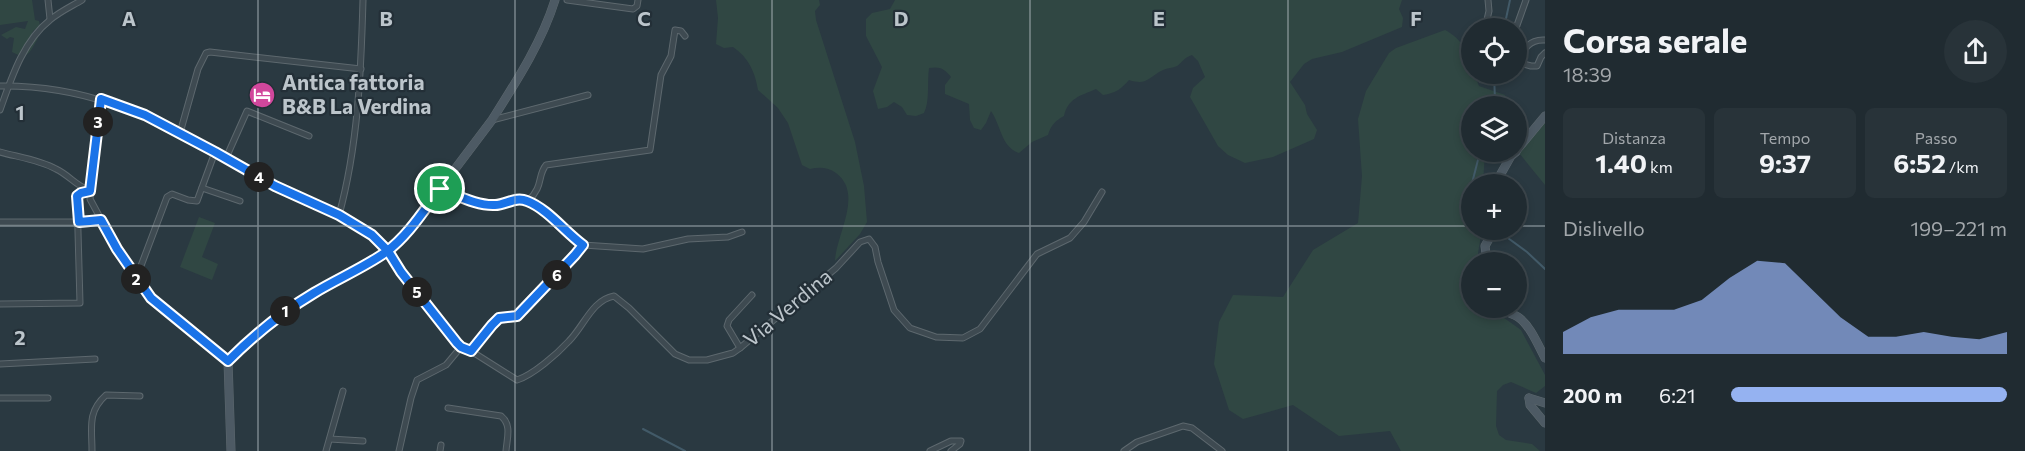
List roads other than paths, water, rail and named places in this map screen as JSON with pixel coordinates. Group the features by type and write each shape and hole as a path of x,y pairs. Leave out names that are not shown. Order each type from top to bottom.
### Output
{"street":[{"path":"48,0 50,19"},
{"path":"0,110 30,41 50,19 82,0"},
{"path":"339,215 346,187 361,69 363,0"},
{"path":"231,451 228,361 280,315 388,251 409,230 492,120 549,20 555,0"},
{"path":"567,0 633,9 637,6 638,0"},
{"path":"1487,18 1488,0"},
{"path":"1520,18 1526,0"},
{"path":"528,201 535,195 541,183 542,168 546,165 650,150 661,75 671,56 675,30 685,36"},
{"path":"1527,47 1531,42 1545,40"},
{"path":"180,133 198,69 206,53 361,69"},
{"path":"1527,65 1537,66 1545,53"},
{"name":"Via Verdina","path":"0,86 54,89 101,99 145,115 275,186 339,215 372,235 388,251 401,272 461,347 517,380 570,341 600,301 606,297 614,296 629,308 675,354 689,360 707,360 733,353 836,268 860,242 869,239 875,247 894,310 910,328 936,337 963,338 980,329 1037,254 1070,238 1084,222 1102,192"},
{"path":"492,120 588,95"},
{"path":"101,99 90,199 117,249 151,298 228,361"},
{"path":"226,158 247,111 309,136"},
{"path":"1527,138 1545,116"},
{"path":"0,152 53,167 78,187 90,191"},
{"path":"136,279 167,197 172,194 197,201 215,152"},
{"path":"202,188 240,201"},
{"path":"440,189 494,206 511,200 528,201 545,212 583,245 643,249 688,239 728,237 742,232"},
{"path":"0,304 80,303 77,196 90,191"},
{"path":"0,222 101,220"},
{"path":"471,351 499,318 517,316 583,245"},
{"path":"740,348 727,326 729,320 752,295"},
{"path":"1520,318 1545,358"},
{"path":"399,451 417,381 446,365 461,347"},
{"path":"0,364 94,359"},
{"path":"326,451 343,391"},
{"path":"92,451 91,416 98,402 106,395 140,396"},
{"path":"0,398 48,398"},
{"path":"1545,403 1529,398 1530,405 1545,423"},
{"path":"448,408 501,416 507,422 506,451"},
{"path":"1124,451 1137,442 1184,426 1192,428 1222,451"},
{"path":"330,439 363,441"},
{"path":"930,451 951,441 961,441 951,451"}],"waterway":[{"path":"1506,18 1510,0"},
{"path":"1494,84 1495,96"},
{"path":"1474,174 1477,162"},
{"path":"1511,240 1545,269"},
{"path":"643,429 685,451"}],"place":[{"name":"Antica fattoria B&B La Verdina","path":"262,95"}]}
